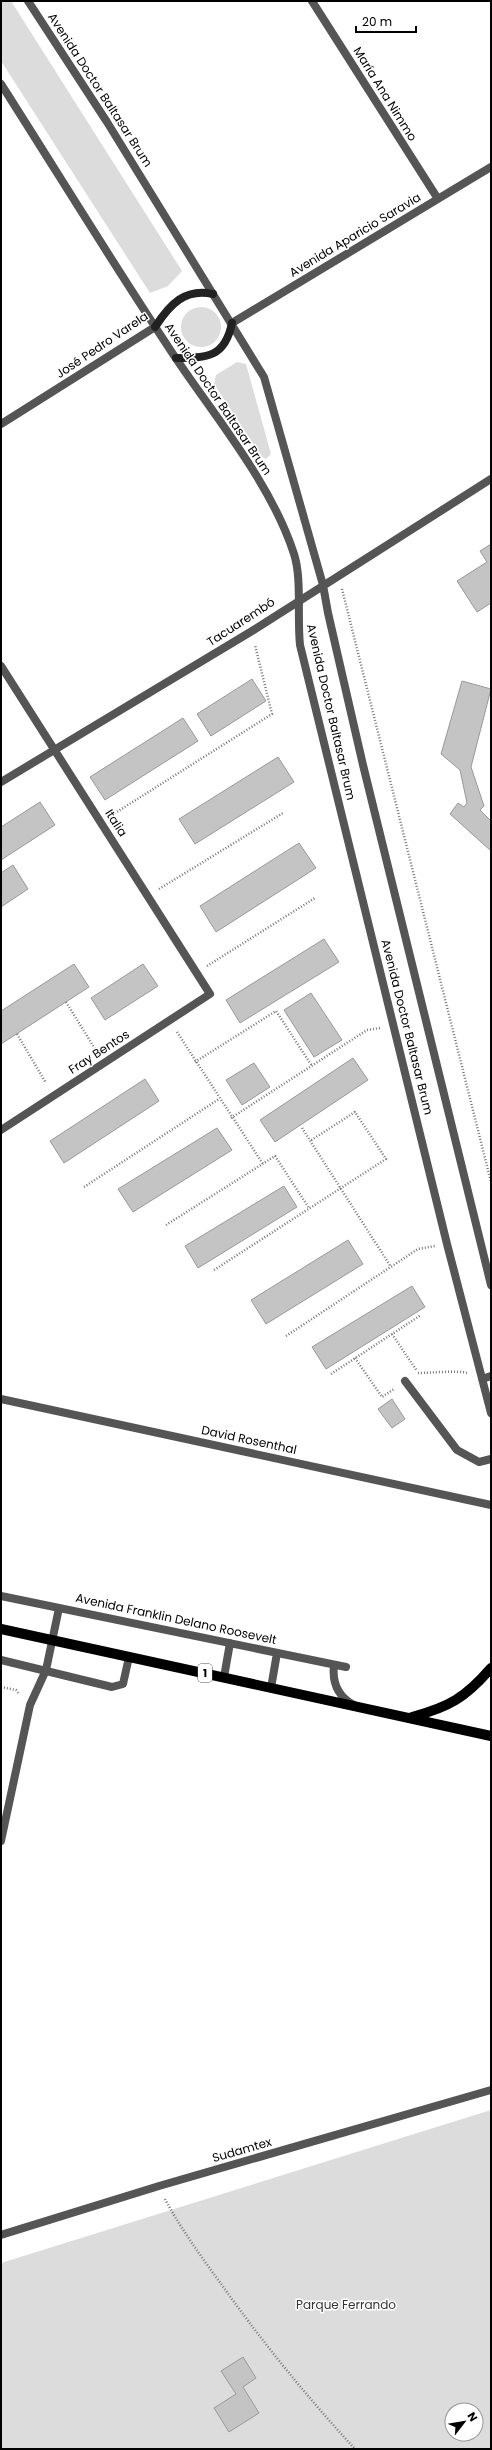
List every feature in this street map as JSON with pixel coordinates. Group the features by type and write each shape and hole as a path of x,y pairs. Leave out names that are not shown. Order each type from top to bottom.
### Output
{"main road":[{"name":"1","path":"1,1629 491,1736"},
{"name":"1","path":"410,1718 437,1710 453,1703 474,1687 491,1668"}],"street":[{"name":"Avenida Doctor Baltasar Brum","path":"28,1 107,122 264,377 323,585 363,765 491,1285"},
{"name":"María Ana Nimmo","path":"312,1 438,199"},
{"name":"Avenida Doctor Baltasar Brum","path":"1,84 155,327 260,482 276,511 294,556 298,577 297,600 300,645 447,1244 491,1413"},
{"name":"Avenida Aparicio Saravia","path":"232,323 491,167"},
{"name":"José Pedro Varela","path":"1,424 155,327 164,312 189,294 201,291 213,294"},
{"path":"176,358 200,358 213,354 222,348 228,339 232,323"},
{"name":"Tacuarembó","path":"1,782 252,631 297,600 491,479"},
{"name":"Italia","path":"1,666 210,994"},
{"name":"Fray Bentos","path":"1,1130 210,994"},
{"path":"482,1379 491,1376"},
{"path":"405,1381 457,1450 479,1462 491,1459"},
{"name":"David Rosenthal","path":"1,1399 491,1505"},
{"name":"Avenida Franklin Delano Roosevelt","path":"1,1596 346,1667"},
{"path":"1,1841 30,1705 46,1670 59,1608"},
{"path":"224,1677 230,1643"},
{"path":"271,1688 277,1653"},
{"path":"1,1660 112,1687 123,1684 129,1657"},
{"path":"334,1665 334,1681 336,1689 347,1701 354,1705"},
{"name":"Sudamtex","path":"1,2235 159,2186 491,2090"}],"path":[{"path":"339,575 491,1182"},
{"path":"101,822 272,714 252,631"},
{"path":"148,896 283,813"},
{"path":"196,972 315,898"},
{"path":"66,1002 104,1063"},
{"path":"195,1062 276,1011 312,1066"},
{"path":"169,1020 231,1118 263,1164"},
{"path":"231,1118 367,1030 394,1025"},
{"path":"17,1034 54,1096"},
{"path":"84,1187 219,1099"},
{"path":"214,1270 386,1159 355,1112 310,1141"},
{"path":"302,1128 391,1267"},
{"path":"166,1225 275,1156 309,1208"},
{"path":"286,1336 418,1249 447,1244"},
{"path":"330,1374 421,1315"},
{"path":"392,1334 418,1373"},
{"path":"355,1358 382,1397 418,1373 438,1374 462,1371 482,1379"},
{"path":"1,1687 14,1689"},
{"path":"159,2186 181,2229 245,2318 311,2401 355,2449"}],"green space":[{"path":"1,1 11,1 182,271 168,286 150,293 1,61"},
{"path":"201,307 209,309 215,313 219,319 221,327 219,335 215,341 209,345 201,347 193,345 187,341 183,335 181,327 183,319 187,313 193,309"},
{"path":"237,362 246,364 271,454 266,459 262,457 214,384 216,375"},
{"name":"Parque Ferrando","path":"491,2110 491,2449 1,2449 1,2263"}],"building":[{"path":"491,544 491,603 477,612 457,581 487,562 480,551"},
{"path":"252,679 266,701 211,736 197,714"},
{"path":"462,681 491,689 471,767 484,806 480,810 491,821 491,851 450,814 458,803 464,807 467,803 460,770 441,754"},
{"path":"183,718 198,741 105,800 90,777"},
{"path":"278,757 294,782 195,844 179,819"},
{"path":"40,802 55,825 1,860 1,827"},
{"path":"299,843 316,868 216,932 200,906"},
{"path":"13,865 28,889 1,907 1,873"},
{"path":"324,939 339,962 240,1023 226,1000"},
{"path":"74,964 89,987 1,1044 1,1011"},
{"path":"143,964 158,986 105,1020 91,998"},
{"path":"311,993 342,1040 314,1057 284,1010"},
{"path":"353,1058 368,1080 275,1142 260,1120"},
{"path":"254,1063 270,1087 242,1105 226,1080"},
{"path":"145,1079 159,1101 64,1163 50,1141"},
{"path":"217,1128 232,1150 133,1212 118,1189"},
{"path":"284,1186 297,1207 198,1268 185,1246"},
{"path":"348,1240 363,1264 266,1324 251,1300"},
{"path":"412,1286 425,1307 326,1369 312,1347"},
{"path":"392,1399 405,1419 392,1428 378,1409"},
{"path":"243,2357 256,2378 243,2387 259,2413 229,2432 214,2408 236,2394 221,2371"}]}
